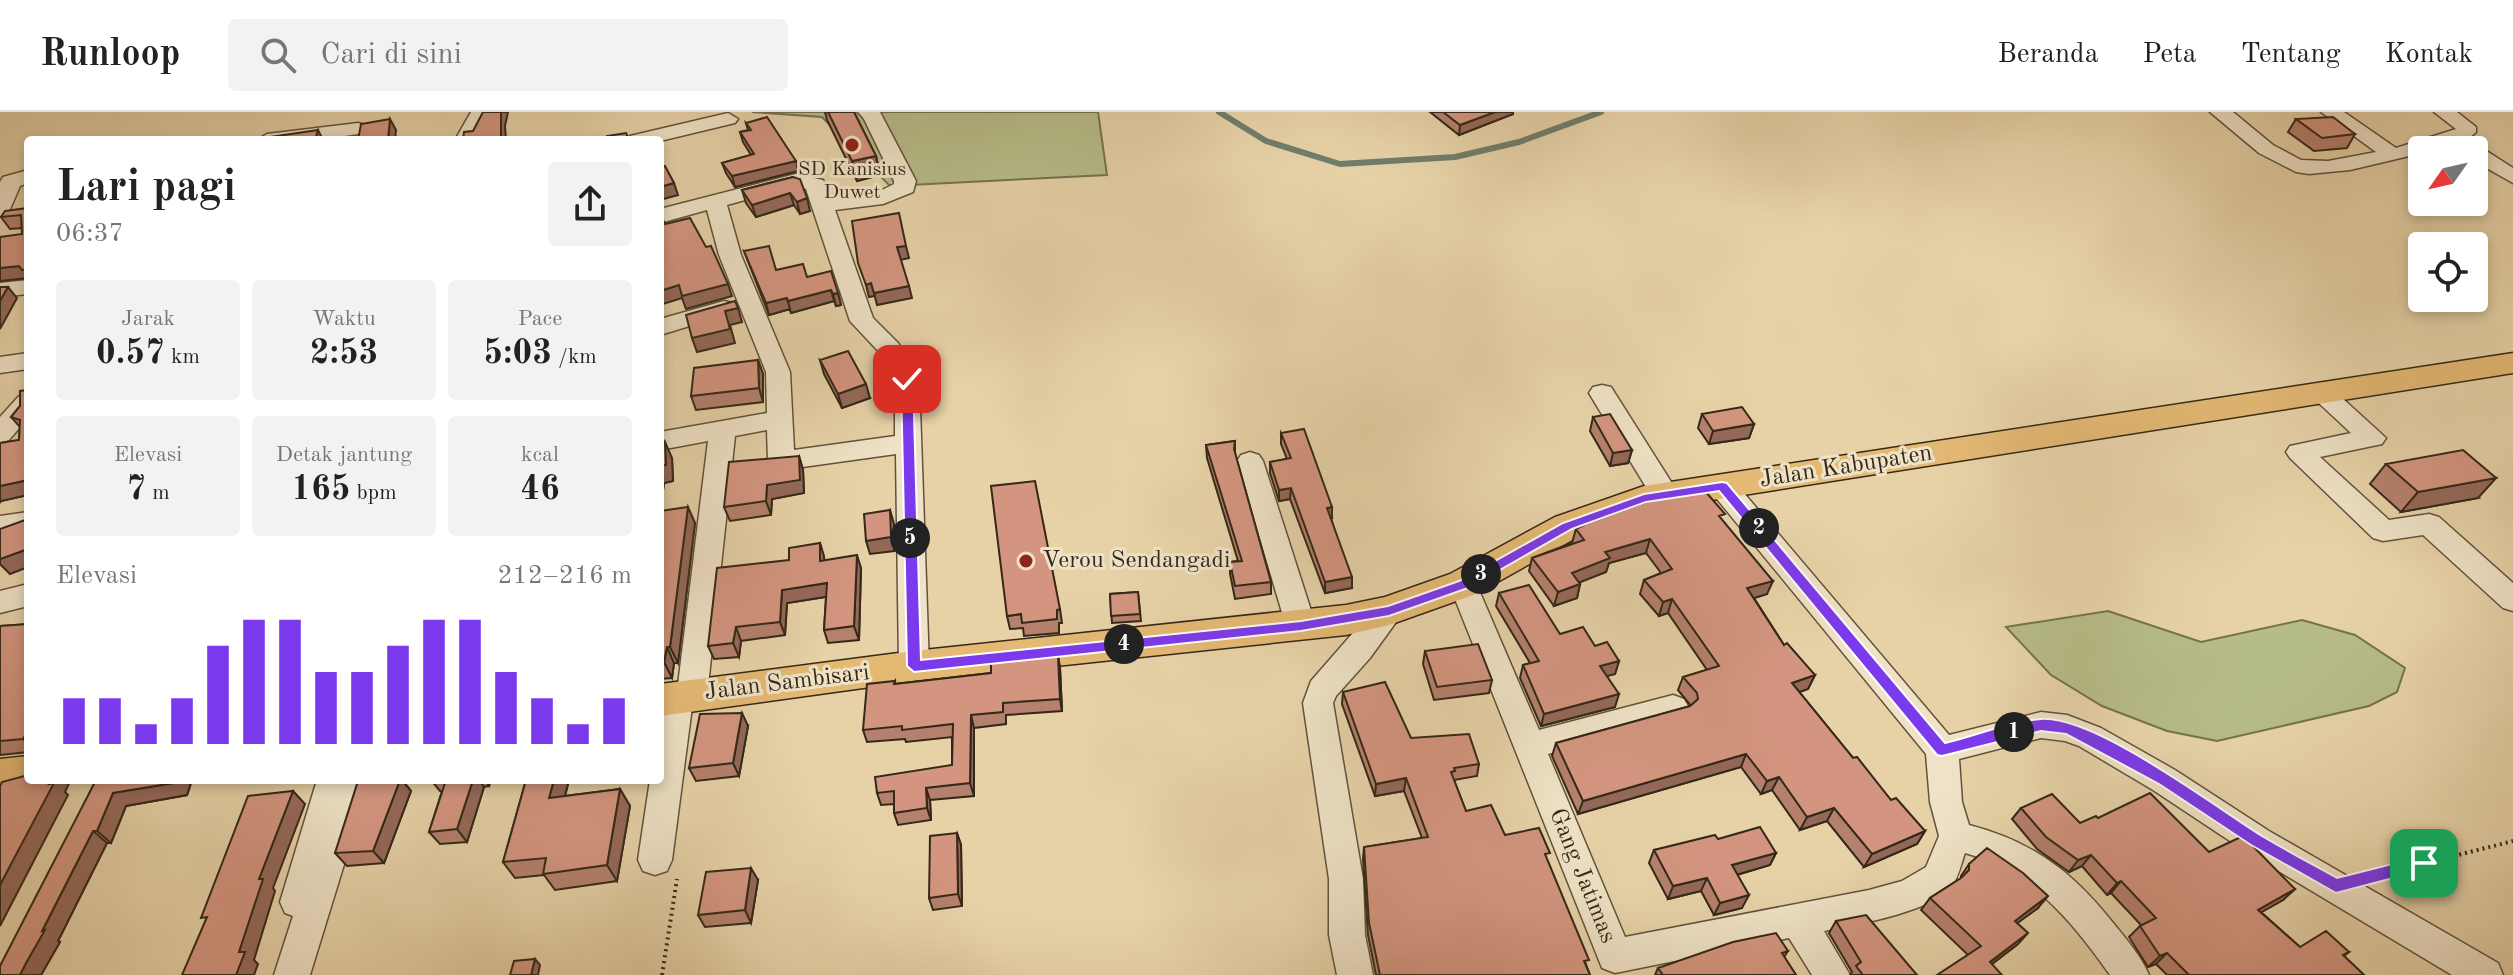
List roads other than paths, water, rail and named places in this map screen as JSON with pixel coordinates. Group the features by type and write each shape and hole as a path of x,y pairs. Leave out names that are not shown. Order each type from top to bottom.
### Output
{"main road":[{"name":"Jalan Kabupaten","path":"914,666 1301,626 1389,611 1463,584 1568,526 1644,498 2513,363"},
{"name":"Jalan Sambisari","path":"677,697 914,666"},
{"path":"0,777 24,774"}],"street":[{"path":"467,136 481,112"},
{"path":"823,205 883,198 905,187 905,181 873,116 868,112"},
{"path":"2220,112 2280,157 2303,168 2408,152"},
{"path":"2331,112 2392,154"},
{"path":"2444,112 2466,127 2466,136"},
{"path":"654,136 728,119"},
{"path":"295,136 359,127"},
{"path":"2488,161 2513,177"},
{"path":"0,209 11,182 24,177"},
{"path":"664,215 796,180 815,185 862,321 889,348 907,379 906,444 914,666"},
{"path":"716,203 747,302 776,363 781,394 779,457 785,462 906,444"},
{"path":"0,290 24,287"},
{"path":"664,326 747,302"},
{"path":"0,365 24,362"},
{"path":"1602,393 1665,495"},
{"path":"2321,393 2373,438 2299,452 2383,531 2429,524 2513,600"},
{"path":"0,434 24,407"},
{"path":"664,440 779,419"},
{"path":"655,860 677,697 723,428"},
{"path":"0,445 24,442"},
{"path":"1250,461 1301,626"},
{"path":"1722,486 1942,750 1946,802 1956,836 2007,851 2040,871 2107,941 2131,975"},
{"path":"0,526 24,523"},
{"name":"Gang Jatimas","path":"1463,584 1619,966 1910,894 1938,878 1956,836"},
{"path":"0,602 24,596"},
{"path":"1355,975 1346,923 1346,879 1318,703 1322,690 1389,611"},
{"path":"1529,746 1673,708"},
{"path":"1942,750 2041,725 2067,728 2090,737 2164,780 2257,841 2485,975"},
{"path":"275,975 332,784"},
{"path":"292,975 353,784"},
{"path":"1798,920 1832,975"}],"waterway":[{"path":"1219,112 1266,141 1340,164 1455,157 1519,142 1601,112"}],"place":[{"name":"SD Kanisius Duwet","path":"852,145"},
{"name":"Verou Sendangadi","path":"1026,561"}]}
